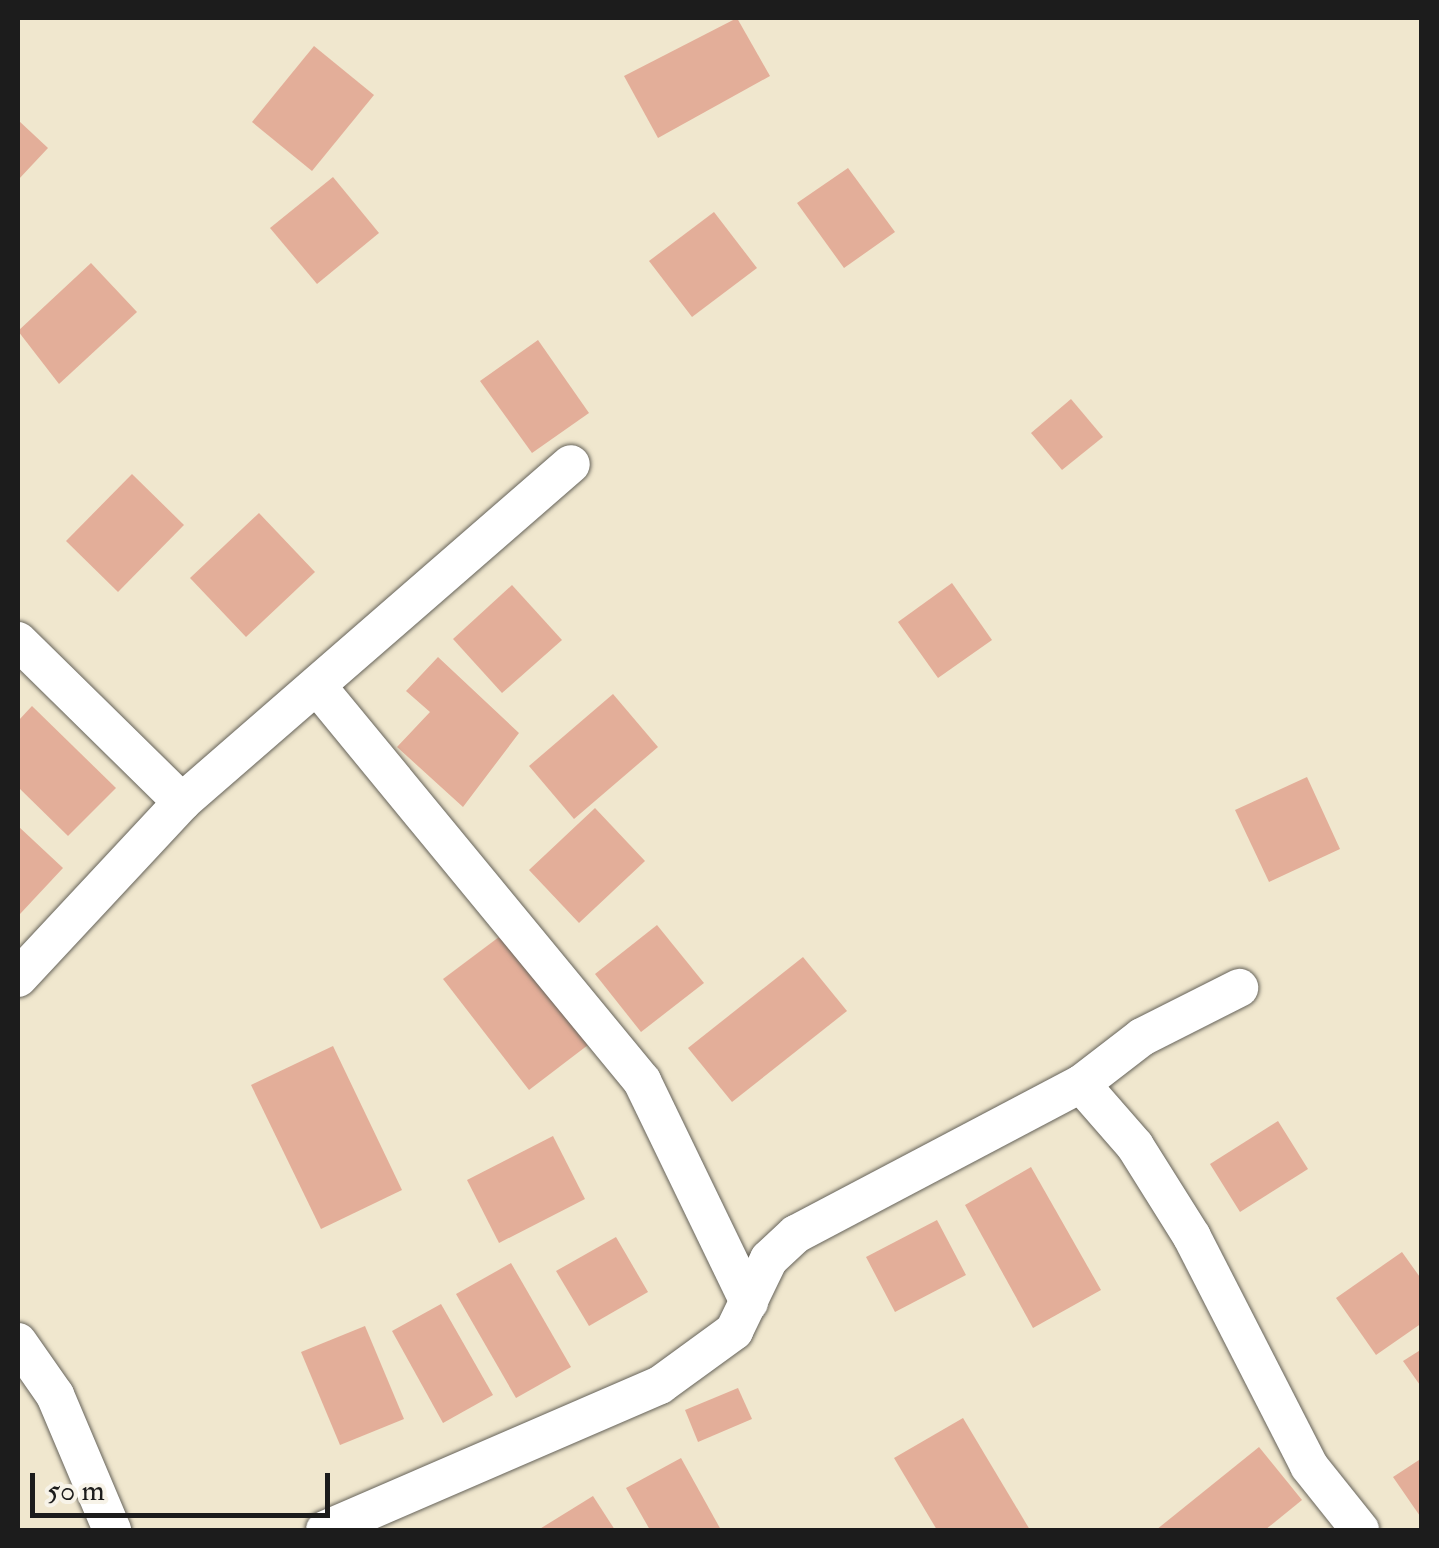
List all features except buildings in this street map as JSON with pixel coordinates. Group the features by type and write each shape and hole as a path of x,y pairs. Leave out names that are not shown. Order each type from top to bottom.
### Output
{"street":[{"path":"18,978 182,802 571,464"},
{"path":"18,640 182,802"},
{"path":"316,686 642,1081 749,1302"},
{"path":"325,1530 660,1385 734,1331 769,1258 796,1234 1081,1084 1142,1037 1239,988"},
{"path":"1081,1084 1135,1146 1192,1237 1310,1466 1360,1530"},
{"path":"18,1342 55,1395 112,1530"}]}
